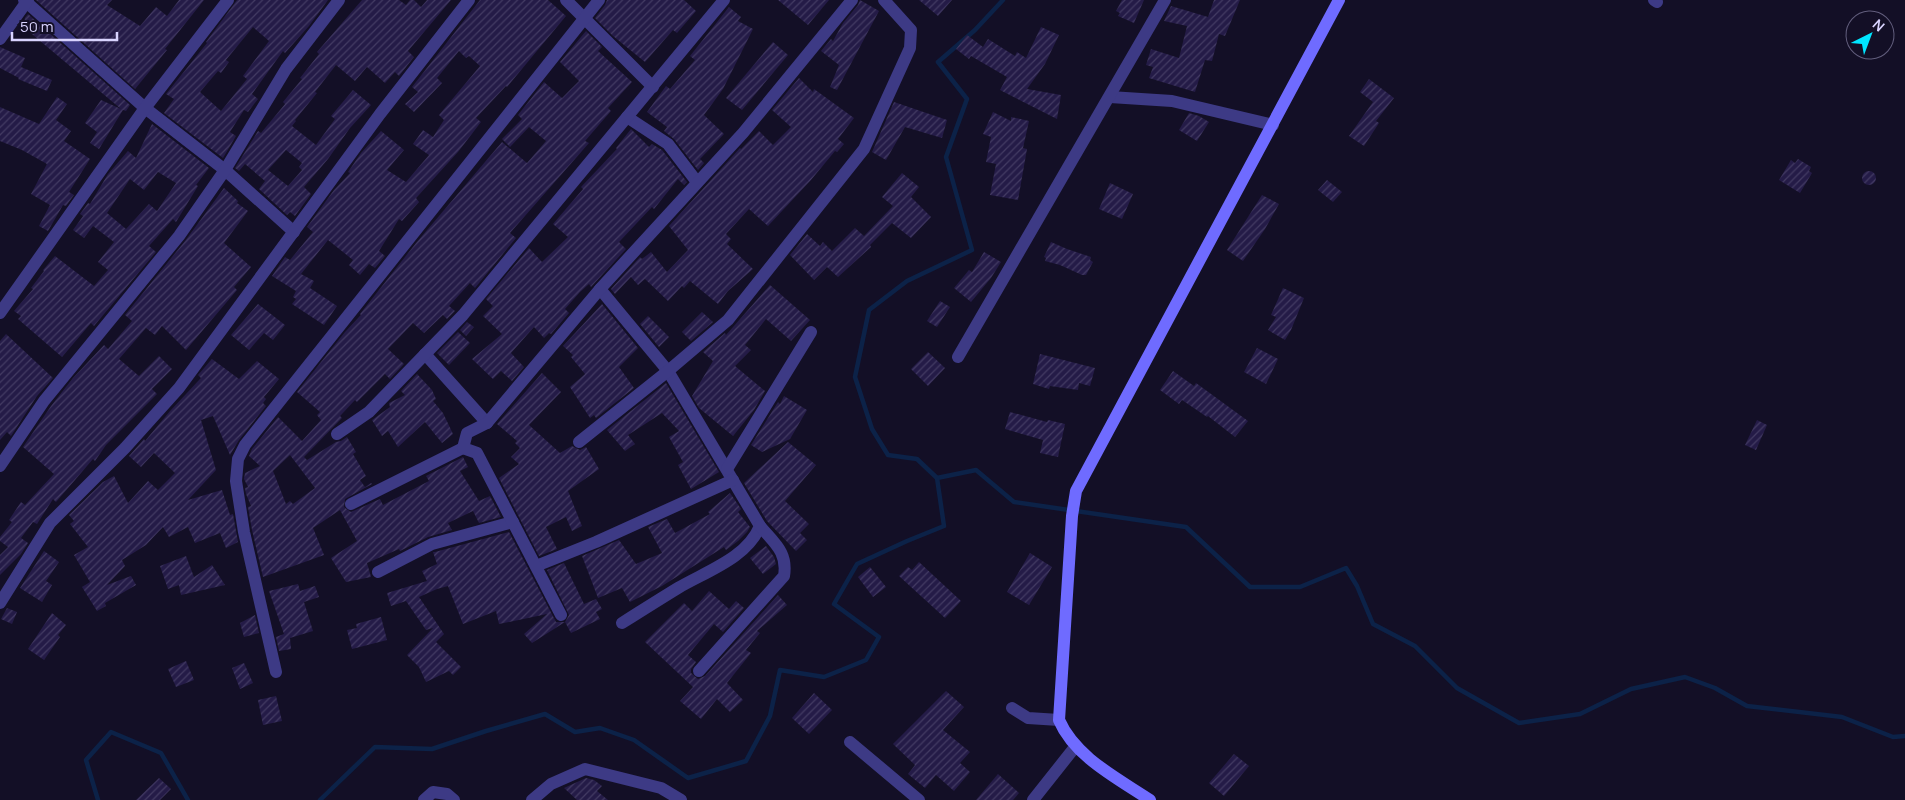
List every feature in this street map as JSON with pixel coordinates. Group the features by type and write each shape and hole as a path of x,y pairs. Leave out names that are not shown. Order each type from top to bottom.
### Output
{"street":[{"path":"0,40 26,0 145,108 225,170 294,232"},
{"path":"0,313 145,108 228,0"},
{"path":"0,466 44,402 179,236 225,170 286,69 339,0"},
{"path":"0,603 50,523 126,448 179,388 380,114 469,0"},
{"path":"566,0 653,87"},
{"path":"276,672 244,532 236,482 238,459 245,445 599,0"},
{"path":"338,434 369,412 463,315 724,0"},
{"path":"463,448 467,433 487,423 600,289 742,133 852,0"},
{"path":"579,442 728,320 864,149 910,48 911,30 884,0"},
{"path":"958,357 1110,98 1165,0"},
{"path":"1150,800 1075,747 1064,732 1059,720 1072,516 1076,492 1339,0"},
{"path":"1110,98 1172,101 1273,125"},
{"path":"628,118 668,144 697,182"},
{"path":"600,289 668,371 760,526 784,555 786,567 784,576 698,671"},
{"path":"536,566 596,542 730,474 811,332"},
{"path":"425,354 487,423"},
{"path":"351,504 463,448 477,453 560,615"},
{"path":"378,572 432,544 513,522"},
{"path":"622,623 735,556 756,537 760,526"},
{"path":"1012,708 1028,718 1059,720"},
{"path":"850,742 919,800"},
{"path":"1033,800 1075,747"},
{"path":"532,800 551,784 585,769 662,788 681,800"},
{"path":"424,800 433,792 447,794 454,800"}],"building":[{"path":"36,0 112,0 107,5 140,26 156,7 167,16 179,0 204,0 135,89"},
{"path":"237,0 328,0 309,26 285,53 283,51 252,94 258,99 248,112 244,110 230,132 236,136 223,158 164,113 174,99 166,94","holes":["253,27 269,41 243,76 247,79 221,111 200,92 218,71 221,73 229,62 226,60"]},
{"path":"362,0 399,0 406,5 410,0 414,0 421,7 427,0 451,0 408,51 414,57 399,76 395,72 385,83 367,67 355,81 336,65 315,92 317,93 292,126 316,145 335,119 331,116 353,90 371,105 350,128 328,159 304,187 311,194 295,216 290,212 287,215 259,189 265,181 245,164 239,171 235,168 258,131 261,133 285,104 283,102 319,54 317,52","holes":["286,150 302,163 299,167 302,170 288,186 268,170"]},
{"path":"480,0 548,0 566,16 507,87 476,118 481,122 458,152 416,198 419,202 402,221 399,219 379,251 385,256 375,268 369,264 360,275 349,265 353,260 328,240 301,274 314,281 310,288 337,306 324,325 292,304 296,299 293,297 296,291 272,276 285,257 290,260 313,232 307,227 334,190 350,173 348,172 361,153 381,131 404,150 387,170 406,182 429,155 413,144 423,130 433,137 444,120 439,115 480,66 469,56 466,58 459,51 437,78 442,83 414,112 405,104 418,92 412,87"},
{"path":"607,0 684,0 696,11 677,33 673,30 645,62 613,36 595,18"},
{"path":"778,0 829,0 808,25"},
{"path":"860,0 879,11 837,90 830,87 839,65 821,51 831,39 833,41 843,23"},
{"path":"919,0 952,0 938,16"},
{"path":"1122,0 1144,0 1134,23 1118,16 1120,13 1116,11"},
{"path":"1214,0 1240,0 1225,36 1219,34 1212,61 1205,60 1195,92 1149,78 1153,67 1146,65 1151,49 1179,58 1187,26 1164,21 1171,6 1208,17"},
{"path":"729,7 741,17 738,21 753,29 723,89 704,115 724,134 700,159 704,163 698,170 674,139 664,131 667,127 647,112 666,86 670,89 695,60 690,56"},
{"path":"28,14 130,105 126,111 123,110 99,149 90,143 97,132 85,123 101,100 121,109 20,24"},
{"path":"1041,27 1059,35 1045,64 1027,89 1061,95 1057,119 1000,90 1007,77 971,56 969,59 956,49 967,35 983,47 988,39 1015,56 1017,52 1026,58"},
{"path":"586,31 602,47 598,51 632,82 608,108 611,111 585,141 589,143 510,233 516,238 475,288 470,283 449,306 455,311 447,319 443,315 424,333 413,323 388,349 404,364 390,379 385,374 357,402 355,400 340,416 342,418 304,457 307,460 347,437 356,452 353,454 366,476 360,480 365,487 372,484 345,499 344,507 351,512 380,499 383,505 429,481 426,476 463,457 468,467 460,471 479,501 490,496 501,517 479,523 473,511 448,523 452,530 428,537 400,551 399,549 367,563 371,577 346,582 331,558 357,541 340,510 313,528 324,555 263,577 248,507 251,506 245,488 248,487 244,479 245,473 260,466 249,456 252,449 278,417 302,441 321,420 317,415 320,412 297,392 361,315 416,243 502,142 527,163 546,141 529,127 510,147 502,139 522,119 518,115 544,82 562,98 579,81 560,62","holes":["290,455 315,488 293,504 290,501 286,504 273,471"]},
{"path":"773,42 788,55 742,110 726,98"},
{"path":"0,47 25,58 21,67 52,80 47,91 18,79 0,68"},
{"path":"799,78 813,92 814,89 854,118 838,139 844,144 837,152 835,151 768,226 749,209 726,234 731,239 727,244 753,269 728,291 718,304 690,281 684,288 682,286 668,301 645,279 638,285 631,277 615,294 611,289 640,257 642,259 651,252 667,272 688,250 669,226 740,148 759,131 773,145 791,127 772,110"},
{"path":"1369,79 1394,98 1376,121 1379,123 1364,146 1349,136 1373,102 1360,92"},
{"path":"57,97 67,104 56,120 71,131 64,141 90,159 69,192 74,195 66,206 63,205 48,231 39,226 50,205 31,194 47,164 22,150 0,141 0,107 39,124"},
{"path":"894,102 947,120 942,138 905,127 886,160 872,152"},
{"path":"993,112 1011,121 1011,117 1029,121 1023,148 1027,149 1018,200 990,195 996,164 986,162 991,137 983,134"},
{"path":"1189,113 1209,122 1197,141 1179,130"},
{"path":"152,124 209,168 196,185 198,186 176,222 173,219 149,246 156,252 94,326 91,323 62,357 18,319 21,316 14,311 33,289 31,288 55,256 94,286 108,270 98,262 114,242 93,226 84,238 73,230 83,216 80,214 88,203 90,204 108,174 128,151 136,158","holes":["158,172 176,183 157,211 149,204 126,229 107,213 130,179 144,190"]},
{"path":"631,129 649,147 652,144 662,150 687,182 684,185 678,179 654,209 652,207 619,242 626,249 591,287 589,284 565,309 569,313 551,334 549,333 544,338 534,327 511,353 524,367 512,381 501,371 493,379 472,359 502,334 483,316 493,306 486,299 529,248 542,262 568,237 553,224 583,189 581,187 617,149"},
{"path":"1798,159 1811,167 1809,171 1812,173 1800,193 1779,180 1791,160 1795,163"},
{"path":"1869,171 1874,173 1876,178 1874,183 1869,185 1864,183 1862,178 1864,173"},
{"path":"902,173 919,187 911,197 931,217 911,238 892,223 870,245 871,247 838,277 827,267 814,280 790,255 807,234 820,246 823,242 832,251 855,228 864,236 893,206 882,197"},
{"path":"1327,180 1342,192 1333,202 1318,190"},
{"path":"1110,183 1133,194 1122,219 1099,209"},
{"path":"224,188 238,201 237,203 248,211 224,243 251,267 234,287 237,290 186,350 162,326 155,335 146,328 119,359 139,376 159,356 172,369 152,389 157,394 106,445 95,461 93,459 56,502 53,499 37,524 33,522 21,538 28,543 21,554 0,575 0,555 8,547 0,541 0,537 12,522 9,520 21,502 25,505 54,474 23,447 73,378 104,345 108,349 132,321 125,315 185,241"},
{"path":"1262,195 1279,204 1265,229 1243,261 1227,250"},
{"path":"1051,242 1091,257 1090,260 1093,262 1086,275 1045,261 1046,258 1044,257"},
{"path":"984,252 1001,262 991,278 971,302 954,288 969,270 972,272"},
{"path":"770,285 810,320 791,341 766,319 745,345 751,350 735,366 765,391 754,410 733,436 699,408 692,396 713,361 703,352 725,333 726,335"},
{"path":"1283,288 1304,298 1285,340 1268,330 1276,317 1271,315"},
{"path":"940,301 950,307 937,327 927,321"},
{"path":"258,304 285,325 273,340 264,333 249,350 231,335"},
{"path":"602,304 638,348 619,367 634,388 596,418 594,415 590,418 570,387 585,374 571,357 573,355 563,346"},
{"path":"702,312 713,322 691,341 682,332"},
{"path":"648,316 669,337 659,347 640,324"},
{"path":"467,322 474,327 466,336 460,330"},
{"path":"458,332 470,343 449,365 437,353"},
{"path":"6,334 53,378 37,396 11,436 7,432 0,440 0,341"},
{"path":"1257,348 1278,359 1266,384 1244,372"},
{"path":"928,352 945,368 928,386 911,369"},
{"path":"1040,354 1095,368 1090,386 1079,383 1078,390 1050,386 1049,389 1033,384"},
{"path":"212,359 239,379 257,361 279,379 264,397 266,399 263,403 266,406 239,440 230,455 213,416 201,420 216,470 188,500 222,490 230,515 233,514 238,542 226,548 220,533 195,543 188,527 169,537 163,527 146,545 122,560 125,566 107,585 131,576 136,585 105,603 106,606 97,611 82,587 90,582 74,555 88,547 70,524 74,521 69,515 103,482 114,476 128,503 148,481 158,490 175,473 154,453 141,467 129,456 144,439 145,441 201,378 198,375"},
{"path":"1173,371 1194,386 1196,383 1248,421 1235,437 1208,416 1182,400 1179,404 1160,390"},
{"path":"542,373 561,392 529,425 560,453 572,446 580,450 586,447 599,469 568,491 582,526 572,531 566,517 546,527 557,549 539,556 499,478 519,464 511,457 520,448 515,443 517,441 497,424"},
{"path":"417,374 432,390 436,399 433,401 443,413 453,434 442,443 425,422 398,447 388,431 382,436 372,420 390,407 389,403 405,395 401,391"},
{"path":"666,383 719,472 691,489 678,465 683,462 669,437 679,431 662,413 628,435 635,444 625,451 607,430"},
{"path":"784,396 807,410 790,439 762,452 751,445 778,402 780,404"},
{"path":"1010,412 1047,422 1048,420 1065,424 1058,457 1040,453 1043,440 1005,429"},
{"path":"1757,420 1767,425 1756,450 1745,445"},
{"path":"788,442 816,465 785,501 809,524 800,533 807,540 796,551 767,521 744,483"},
{"path":"730,493 741,509 738,512 750,527 738,541 726,550 724,547 662,586 630,602 622,588 598,598 582,556 619,540 636,564 662,553 648,527 667,519 675,533 710,514 708,512"},
{"path":"509,532 556,622 565,622 532,643 524,634 547,614 499,624 496,611 463,624 448,586 437,589 419,597 444,634 436,642 461,667 453,675 449,671 426,682 419,667 407,655 433,628 426,630 406,601 391,606 387,593 427,581 422,571 437,564 433,552"},
{"path":"766,546 774,557 776,564 763,574 750,558"},
{"path":"44,551 59,562 46,581 52,585 42,602 20,588"},
{"path":"1030,553 1052,567 1029,605 1007,592"},
{"path":"186,556 194,577 212,565 225,585 181,595 179,585 168,589 160,566"},
{"path":"919,562 961,601 945,618 899,576 908,567 912,570"},
{"path":"564,563 584,604 596,599 602,609 596,612 600,619 571,633 565,622 569,615 547,570"},
{"path":"870,567 886,587 873,597 858,577"},
{"path":"298,584 300,591 315,586 319,597 304,602 313,631 290,638 291,649 279,651 276,637 284,634 269,591"},
{"path":"709,591 729,609 736,601 744,608 723,632 714,624 688,655 696,662 691,669 691,673 698,679 705,676 778,595 787,605 757,631 760,633 746,650 751,653 727,683 743,700 730,712 717,699 701,719 680,701 693,687 645,642 684,603 692,611"},
{"path":"7,608 17,612 12,624 1,619"},
{"path":"52,613 66,625 44,660 28,649"},
{"path":"255,615 259,633 244,637 240,623"},
{"path":"381,617 387,640 352,649 347,630 357,628 356,624"},
{"path":"186,661 194,680 176,687 168,669"},
{"path":"244,663 253,683 240,689 232,668"},
{"path":"946,691 964,707 943,730 970,752 960,763 970,772 954,791 936,775 925,788 908,774 915,765 893,744"},
{"path":"814,693 832,710 809,734 792,718"},
{"path":"276,696 282,721 263,725 258,700"},
{"path":"1234,754 1249,766 1224,796 1209,783"},
{"path":"998,774 1019,793 1013,800 976,800"},
{"path":"159,778 171,789 160,800 136,800"},
{"path":"586,778 594,780 602,786 597,791 608,800 577,800 564,788"}],"waterway":[{"path":"320,800 375,747 432,749 545,714 575,732 600,728 634,740 688,778 746,761 770,716 780,670 824,677 866,660 879,637 834,604 857,564 944,526 937,478 917,459 888,455 872,429 855,377 869,310 907,281 972,250 946,157 967,99 938,62 975,30 1003,0"},
{"path":"937,478 976,470 1014,502 1186,527 1250,587 1300,587 1346,568 1357,586 1373,624 1415,646 1457,688 1519,723 1580,714 1631,689 1685,677 1715,688 1747,706 1842,717 1893,737 1905,736"},
{"path":"98,800 86,760 111,732 161,753 188,800"}]}
